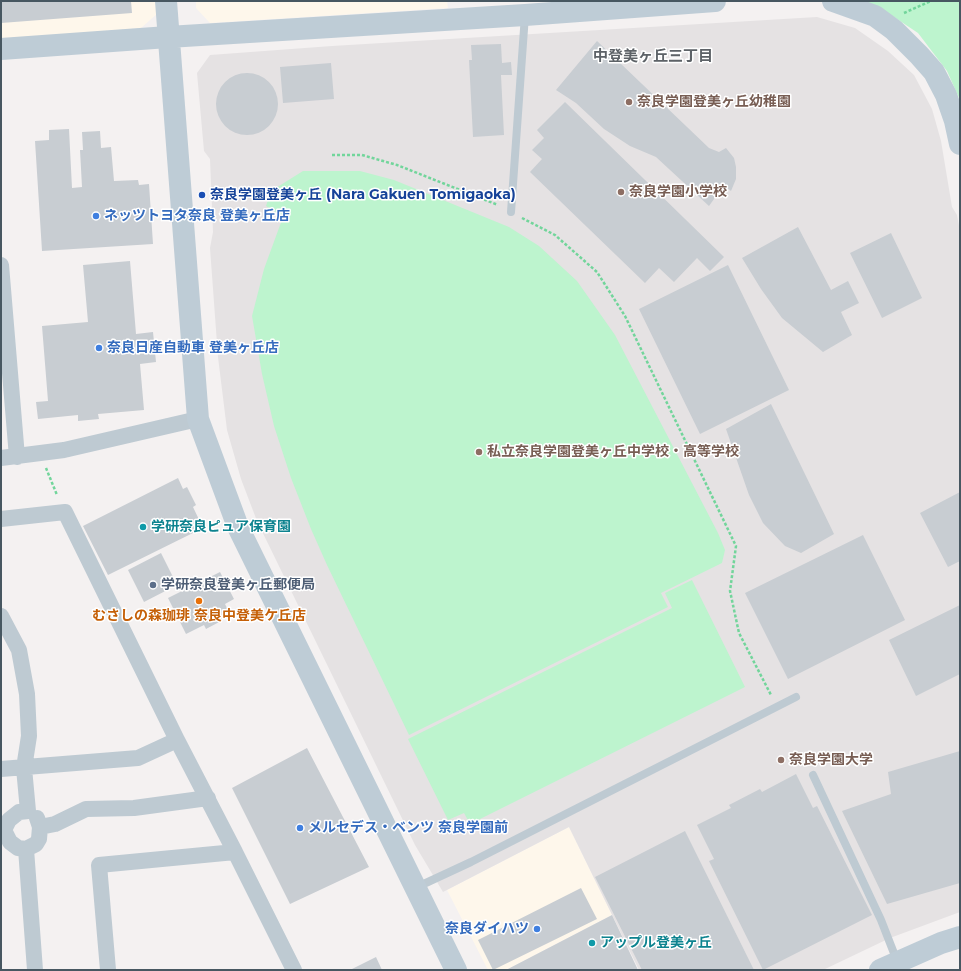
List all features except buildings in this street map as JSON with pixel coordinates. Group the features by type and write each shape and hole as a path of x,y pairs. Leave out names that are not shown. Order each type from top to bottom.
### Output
{"street":[{"path":"166,1 198,419 238,527 456,970"},
{"path":"1,49 525,15 715,1"},
{"path":"833,1 875,16 894,30 919,55 934,72 946,95 955,121 960,144"},
{"path":"1,265 17,456"},
{"path":"1,458 64,450 198,419"},
{"path":"1,519 64,512 177,740 235,852 288,968"},
{"path":"1,616 19,650 27,694 29,736 24,768 28,811"},
{"path":"1,770 138,758 177,740"},
{"path":"40,827 55,824 86,809 134,808 208,798"},
{"path":"28,811 36,816 40,827 39,839 36,844 26,849 18,848 10,842 3,830 9,820 19,812 28,811"},
{"path":"26,849 35,970"},
{"path":"108,970 99,865 235,852"},
{"path":"889,966 941,943 960,937"}],"lane":[{"path":"511,212 525,15"},
{"path":"415,888 485,855 796,697"},
{"path":"814,776 881,920 889,966"}],"path":[{"path":"900,14 931,1"},
{"path":"332,155 362,155 397,165 497,205 555,235 597,272 625,316 736,546 730,591 739,633 777,707"},
{"path":"44,464 64,512"}],"shaded area":[{"path":"1,1 158,1 158,13 141,28 1,40"},
{"path":"196,1 447,1 448,8 210,23 196,8"},
{"path":"817,17 855,28 888,51 914,75 932,109 941,141 952,207 957,215 960,231 960,912 890,938 823,970 639,970 569,827 443,892 415,845 257,521 241,479 227,430 218,357 210,248 213,232 210,159 204,151 197,73 210,55 332,46"},
{"path":"569,827 612,915 506,970 488,970 447,890"}],"green space":[{"path":"862,1 960,1 960,100 947,71 918,33 882,9"},
{"name":"私立奈良学園登美ヶ丘中学校・高等学校","path":"303,171 360,171 394,180 509,227 539,246 577,281 615,335 718,533 725,550 722,563 661,593 668,607 409,735 311,529 291,478 274,426 262,374 252,316 264,269 283,217 266,206 271,191"},
{"path":"692,580 745,687 470,824 464,813 448,820 408,739 672,608 665,593"}],"place":[{"name":"奈良学園登美ヶ丘幼稚園","path":"629,102"},
{"name":"奈良学園小学校","path":"621,192"},
{"name":"奈良学園登美ヶ丘 (Nara Gakuen Tomigaoka)","path":"202,195"},
{"name":"ネッツトヨタ奈良 登美ヶ丘店","path":"96,216"},
{"name":"奈良日産自動車 登美ヶ丘店","path":"99,348"},
{"name":"私立奈良学園登美ヶ丘中学校・高等学校","path":"479,452"},
{"name":"学研奈良ピュア保育園","path":"143,527"},
{"name":"学研奈良登美ヶ丘郵便局","path":"153,585"},
{"name":"むさしの森珈琲 奈良中登美ケ丘店","path":"199,601"},
{"name":"奈良学園大学","path":"781,760"},
{"name":"メルセデス・ベンツ 奈良学園前","path":"300,828"},
{"name":"奈良ダイハツ","path":"537,929"},
{"name":"アップル登美ヶ丘","path":"592,943"}],"district":[{"name":"中登美ヶ丘三丁目","path":"653,57"}]}
